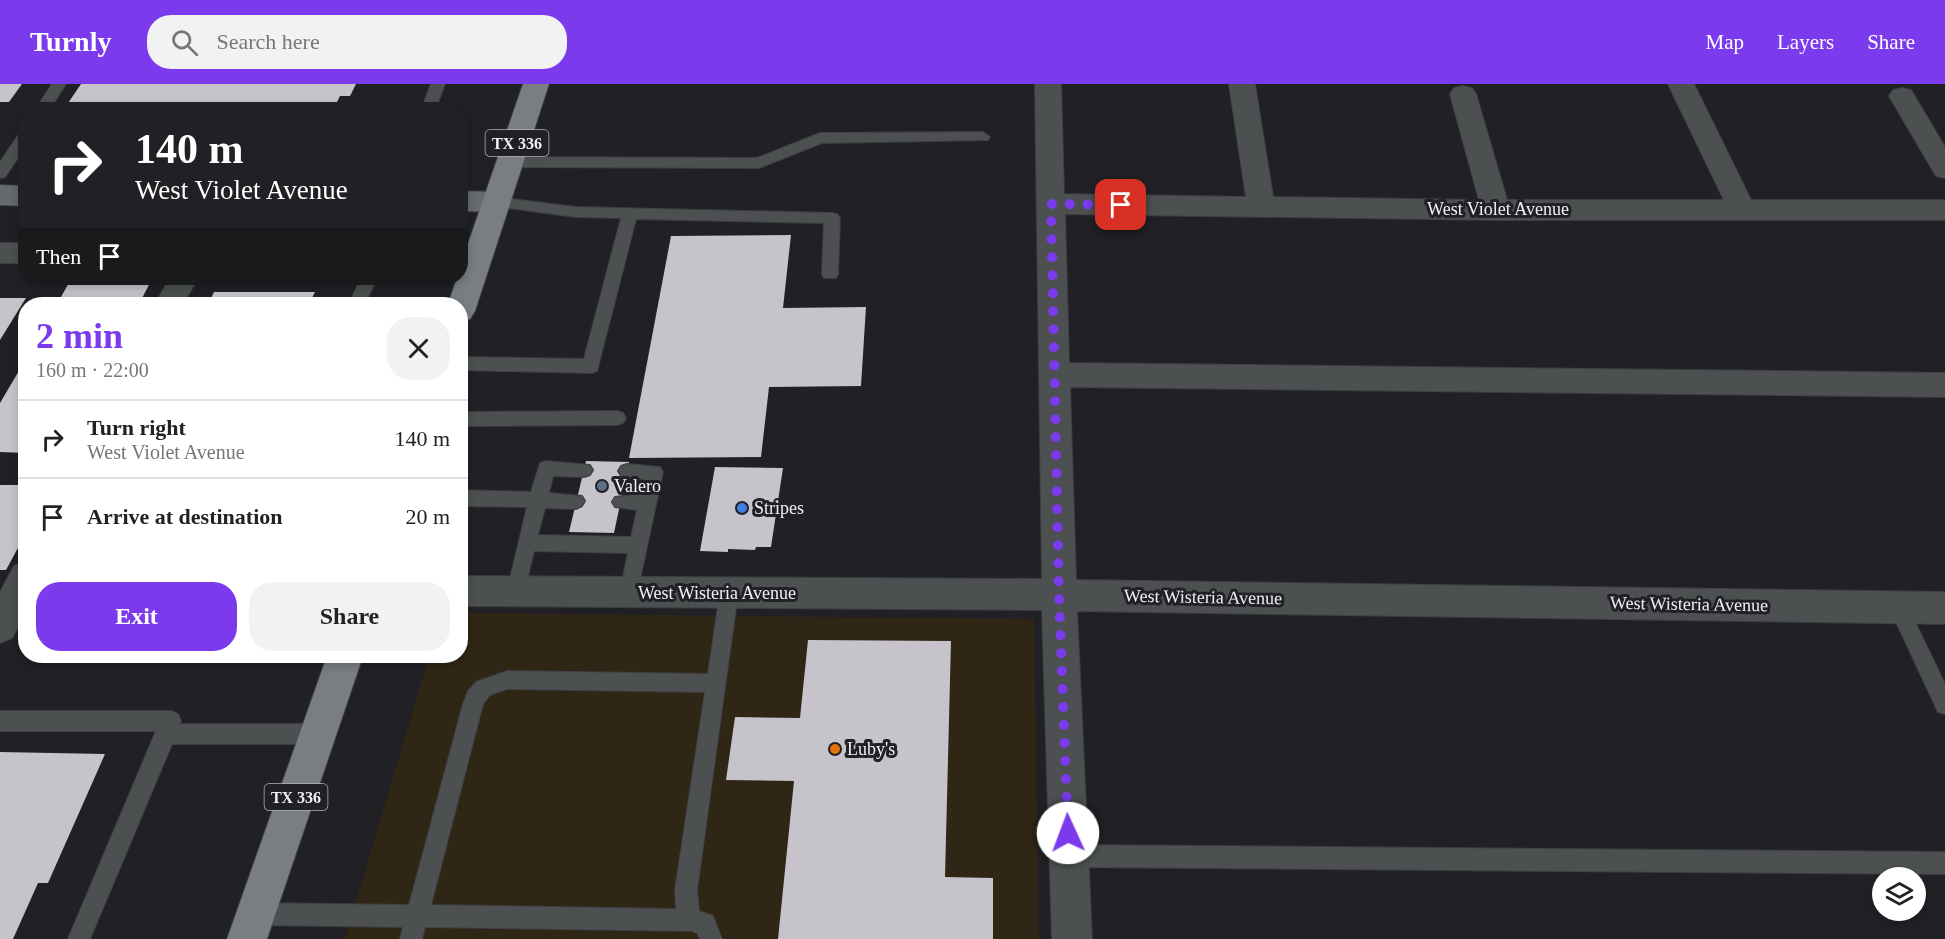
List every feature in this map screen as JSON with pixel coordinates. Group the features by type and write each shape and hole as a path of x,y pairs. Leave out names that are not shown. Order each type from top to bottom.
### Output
{"main road":[{"name":"TX 336","path":"465,297 536,84"},
{"name":"TX 336","path":"251,926 342,663"}],"street":[{"path":"1048,84 1059,596 1072,939"},
{"path":"1242,84 1261,207"},
{"path":"1681,84 1742,210"},
{"path":"1463,94 1496,210"},
{"path":"1902,96 1945,170"},
{"path":"0,195 18,196"},
{"path":"468,201 497,202"},
{"name":"West Violet Avenue","path":"1051,204 1496,210 1945,210"},
{"path":"0,253 18,253"},
{"path":"1055,375 1945,385"},
{"name":"West Wisteria Avenue","path":"468,591 1059,596 1945,608"},
{"path":"0,627 18,592"},
{"path":"0,633 18,633"}],"lane":[{"path":"47,102 59,84"},
{"path":"431,102 438,84"},
{"path":"510,162 759,163 820,138 983,137"},
{"path":"0,173 18,146"},
{"path":"497,202 576,212 832,218 830,274"},
{"path":"468,363 591,366 630,213"},
{"path":"468,419 617,418"},
{"path":"516,591 546,468 584,470"},
{"path":"627,471 654,472 629,592"},
{"path":"468,498 576,501"},
{"path":"621,502 648,502"},
{"path":"527,543 638,544"},
{"path":"692,920 686,906 686,890 729,593"},
{"path":"1898,607 1945,705"},
{"path":"411,939 466,722 476,695 488,685 507,680 716,683"},
{"path":"0,721 171,721 79,939"},
{"path":"165,734 317,734"},
{"path":"1069,856 1945,863"},
{"path":"251,926 417,916 692,920 705,924 711,939"}],"shaded area":[{"path":"468,613 1034,619 1039,939 345,939 427,663 468,663"}],"building":[{"path":"0,84 22,84 9,102 0,102"},
{"path":"81,84 356,84 350,96 340,96 337,102 69,102"},
{"path":"791,235 783,308 866,307 861,386 769,387 761,457 629,458 671,236"},
{"path":"68,285 149,285 143,297 61,297"},
{"path":"214,292 315,292 312,297 212,297"},
{"path":"0,298 18,298 18,311 0,340"},
{"path":"18,373 18,453 0,452 0,403"},
{"name":"Valero","path":"586,461 629,462 614,533 569,532"},
{"name":"Stripes","path":"715,467 783,468 771,547 756,547 755,550 728,549 728,552 700,551"},
{"path":"0,485 18,485 18,548 6,570 0,570"},
{"path":"808,640 951,641 945,877 993,878 993,939 778,939 794,781 726,780 735,717 800,718"},
{"path":"0,752 105,754 48,883 38,883 13,939 0,939"}],"place":[{"name":"Valero","path":"602,486"},
{"name":"Stripes","path":"742,508"},
{"name":"Luby's","path":"835,749"}],"route":[{"path":"1068,833 1059,596 1051,204 1121,205"}]}
